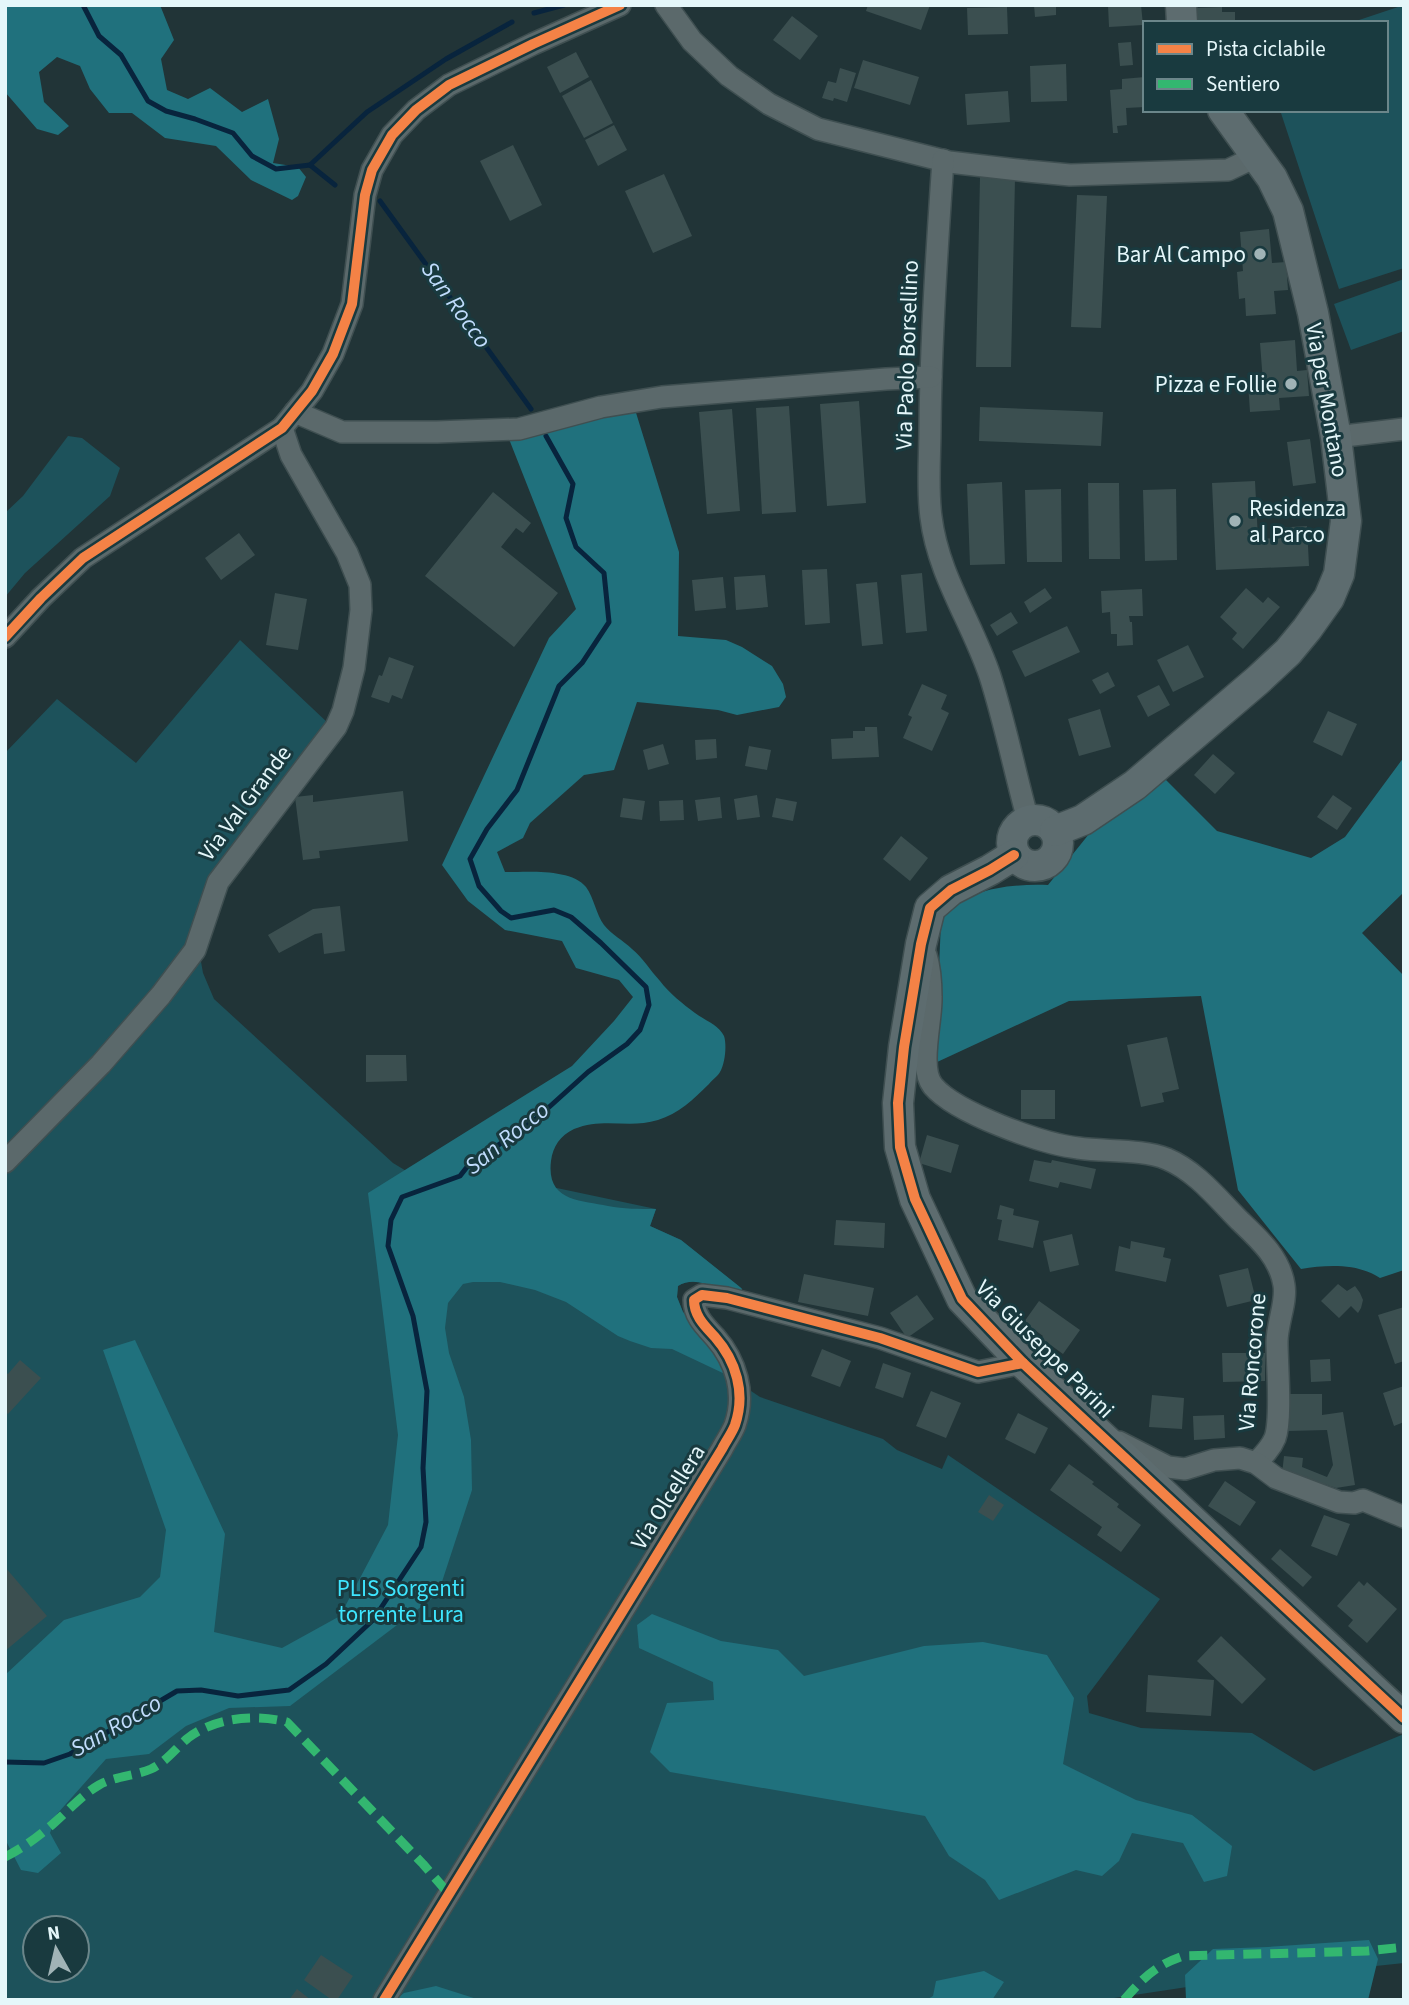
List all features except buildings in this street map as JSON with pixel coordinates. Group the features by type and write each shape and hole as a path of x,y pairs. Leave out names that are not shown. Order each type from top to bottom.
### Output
{"street":[{"path":"5,637 83,558 289,420 312,391 333,354 352,304 365,195 372,170 392,135 416,110 449,85 620,5"},
{"path":"666,5 692,41 729,75 769,104 818,129 943,160 1070,175 1228,170 1255,154"},
{"name":"Via per Montano","path":"1042,826 1083,820 1135,785 1287,652 1329,598 1339,574 1346,521 1336,437 1313,313 1288,211 1272,178 1224,112"},
{"name":"Via Paolo Borsellino","path":"943,160 931,377 930,516 949,584 971,627 990,676 1042,826"},
{"path":"289,420 342,432 519,429 601,407 662,397 931,377"},
{"name":"Via Val Grande","path":"5,1162 101,1064 182,968 195,950 218,882 336,727 343,711 354,668 361,610 360,585 347,554 291,455 289,420"},
{"path":"1336,437 1404,429"},
{"path":"1019,826 1042,826 1058,842 1057,852 1051,861 1041,866 1031,867 1021,863 1014,855 1011,845 1013,834 1019,826"},
{"name":"Via Giuseppe Parini","path":"1014,855 951,890 930,908 920,944 898,1103 900,1147 915,1199 962,1299 1023,1363 1404,1718"},
{"name":"Via Roncorone","path":"920,944 927,958 931,999 926,1067 931,1084 944,1098 964,1111 1073,1148 1148,1154 1166,1159 1196,1178 1274,1257 1284,1282 1285,1297 1277,1336 1278,1413 1275,1437 1256,1463"},
{"name":"Via Olcellera","path":"384,2000 736,1424 740,1397 737,1374 726,1350 699,1319 694,1300 702,1295 727,1298 880,1338 978,1372 1023,1363"},
{"path":"1095,1430 1168,1467 1185,1469 1214,1460 1240,1458 1256,1463 1276,1478 1339,1502 1354,1503 1363,1500 1404,1517"}],"green space":[{"path":"5,5 160,5 174,40 161,59 167,90 188,99 210,88 242,112 268,99 279,139 273,163 298,167 306,177 298,196 292,200 251,180 216,146 165,138 132,113 109,113 90,89 80,66 57,57 39,72 44,102 69,126 58,135 37,129 5,92"},
{"path":"1404,5 1404,268 1339,289 1281,112 1388,112 1388,21 1356,21"},
{"path":"1404,279 1404,331 1351,350 1334,304"},
{"path":"633,403 679,552 678,636 726,640 742,647 772,666 783,684 786,697 779,707 737,715 718,710 637,702 614,770 584,775 530,823 523,838 497,852 505,872 548,872 579,881 589,891 604,925 636,953 672,994 715,1026 724,1036 725,1054 720,1072 685,1105 658,1120 637,1124 596,1124 574,1129 555,1146 551,1174 560,1192 577,1200 620,1208 656,1209 650,1226 681,1240 742,1289 739,1297 700,1282 678,1286 677,1297 683,1312 718,1347 727,1375 672,1349 651,1348 618,1336 566,1302 535,1290 500,1282 463,1284 448,1303 445,1328 449,1353 464,1397 471,1440 472,1490 438,1594 290,1706 229,1708 186,1726 149,1754 106,1759 57,1814 50,1833 61,1853 38,1873 21,1870 5,1839 5,1675 64,1620 140,1597 160,1577 166,1530 103,1350 135,1340 225,1534 214,1632 282,1648 340,1616 388,1525 398,1435 368,1193 572,1066 633,997 619,980 576,968 562,941 505,930 468,901 442,865 549,638 576,609 509,439"},
{"path":"68,436 82,438 120,468 110,496 25,573 5,597 5,513 23,496"},
{"name":"PLIS Sorgenti torrente Lura","path":"240,640 329,724 318,745 215,868 206,887 200,956 203,973 214,999 393,1163 431,1186 552,1187 656,1209 650,1226 681,1240 742,1289 739,1297 700,1282 678,1286 677,1297 683,1312 718,1347 727,1375 760,1397 883,1439 897,1450 942,1469 948,1455 1160,1599 1087,1696 1089,1713 1141,1728 1252,1733 1314,1771 1404,1734 1404,1963 1207,1984 1101,2000 5,2000 5,753 57,699 136,763"},
{"path":"1404,757 1404,892 1362,933 1404,976 1404,1270 1380,1278 1352,1268 1331,1266 1301,1269 1238,1190 1201,996 1069,1001 935,1063 941,921 963,901 976,894 1004,887 1048,885 1089,834 1164,778 1217,831 1311,858 1345,837"},
{"path":"652,1614 721,1641 778,1650 804,1676 924,1646 983,1642 1047,1655 1074,1698 1063,1764 1136,1800 1192,1815 1232,1846 1227,1876 1204,1882 1183,1843 1132,1833 1119,1861 1102,1876 1076,1870 999,1900 985,1880 949,1856 925,1816 670,1772 650,1752 667,1703 714,1700 713,1682 639,1648 637,1625"},
{"path":"1369,1940 1378,1959 1368,2000 1186,2000 1185,1975 1213,1949"},
{"path":"984,1971 1004,1982 992,2000 926,2000 933,1996 936,1981"},
{"path":"436,1986 480,2000 395,2000 404,1993"}],"waterway":[{"name":"San Rocco","path":"83,5 99,36 121,55 148,101 166,111 233,133 252,156 276,169 310,165 335,185"},
{"path":"534,13 564,5"},
{"path":"310,165 367,112 446,59 512,22"},
{"name":"San Rocco","path":"380,201 531,409"},
{"name":"San Rocco","path":"5,1762 44,1763 70,1754 177,1691 201,1690 238,1696 289,1690 326,1664 373,1620 421,1547 426,1522 423,1468 427,1391 413,1316 388,1246 391,1220 402,1197 460,1176 467,1167 537,1118 588,1072 627,1044 640,1030 649,1005 646,987 571,917 554,910 511,918 501,911 479,886 470,859 487,829 517,790 559,686 582,663 609,622 604,573 576,547 566,518 573,484 546,436"}],"marked path":[{"path":"5,1857 43,1833 99,1785 156,1766 188,1738 210,1726 236,1719 262,1718 287,1722 449,1894"},
{"path":"1124,2000 1150,1973 1183,1956 1367,1951 1404,1947"}],"cycle path":[{"path":"5,637 83,558 282,428 312,391 333,354 352,304 365,195 372,170 392,135 416,110 449,85 620,5"},
{"path":"1014,855 951,890 930,908 921,944 904,1047 898,1103 900,1147 915,1199 962,1299 1023,1363 1404,1718"},
{"path":"384,2000 734,1428 739,1401 737,1378 729,1356 698,1316 694,1300 702,1295 727,1298 880,1338 978,1372 1023,1363"}],"place":[{"name":"Bar Al Campo","path":"1260,254"},
{"name":"Pizza e Follie","path":"1291,384"},
{"name":"Residenza al Parco","path":"1235,521"}]}
